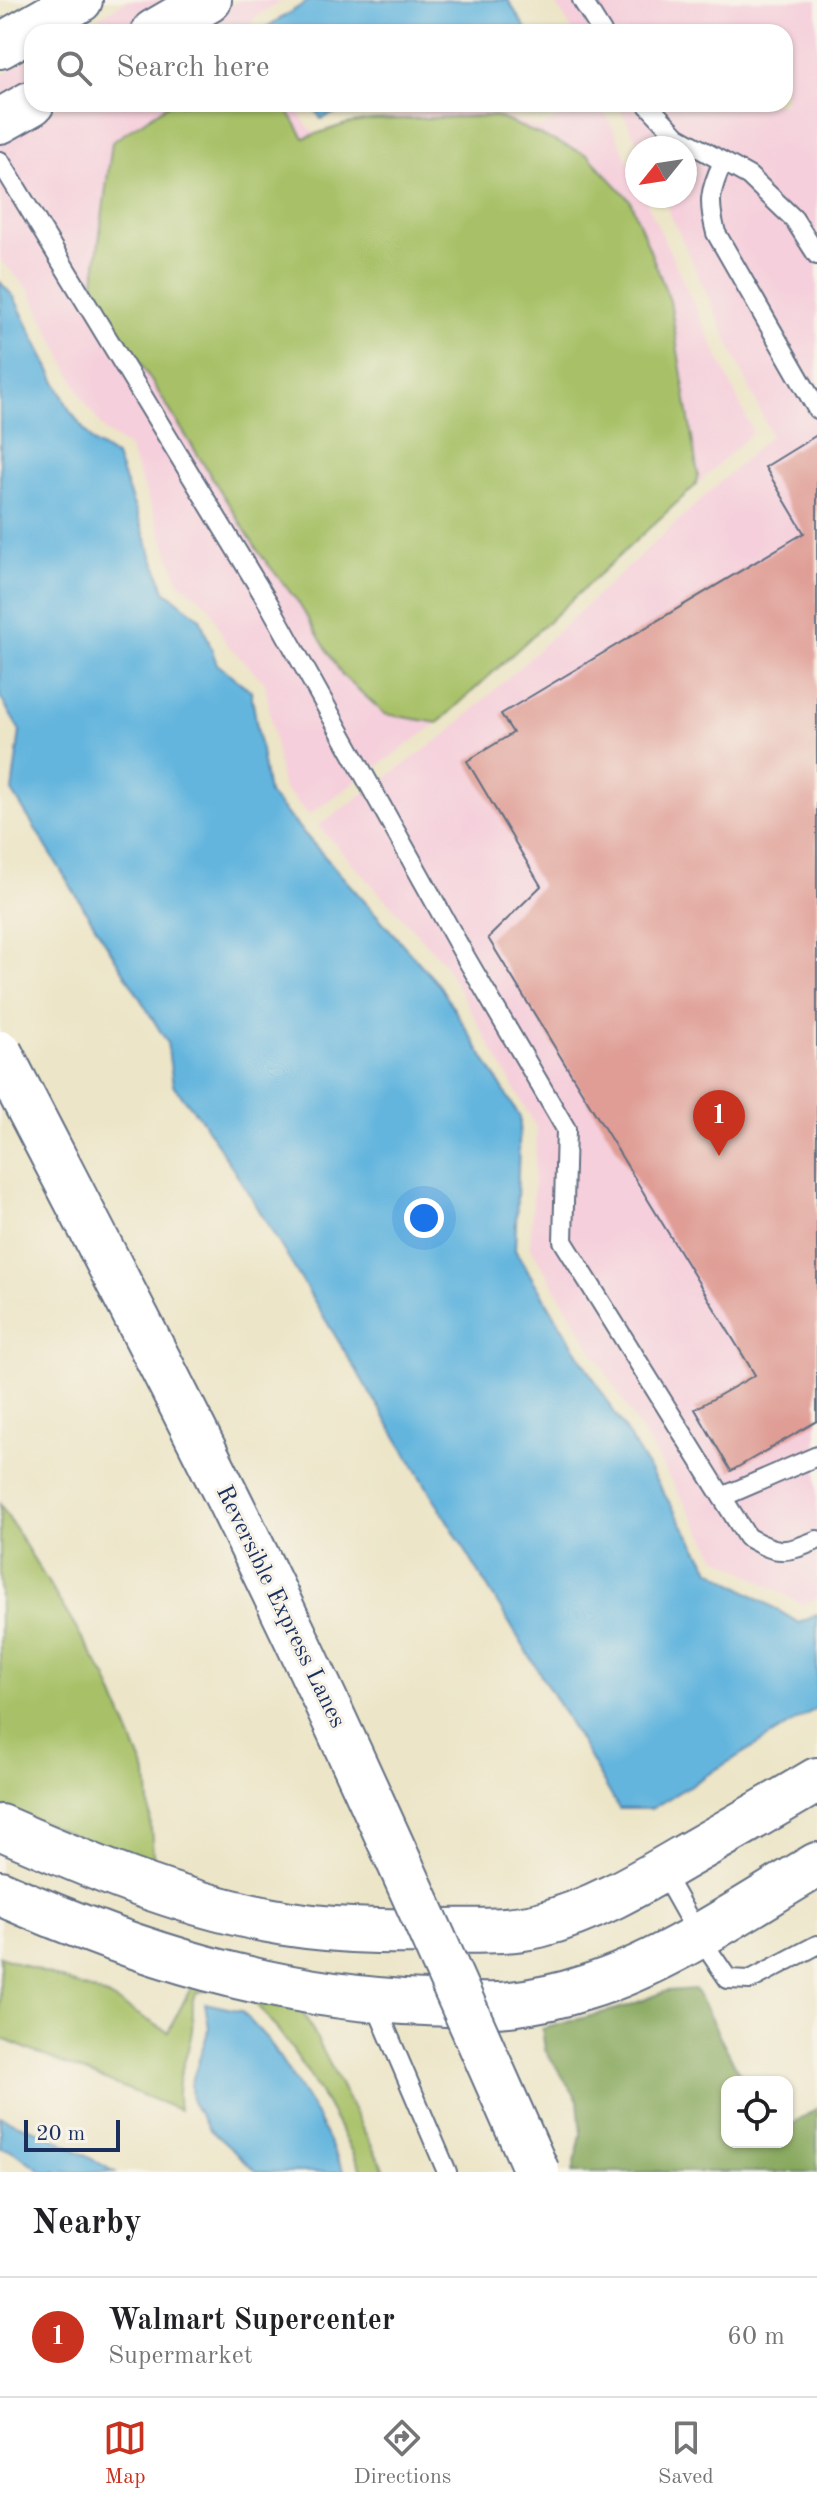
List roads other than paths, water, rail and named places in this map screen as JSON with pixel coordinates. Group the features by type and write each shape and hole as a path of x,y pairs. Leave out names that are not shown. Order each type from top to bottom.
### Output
{"main road":[{"path":"38,24 80,0"},
{"path":"168,24 209,0"},
{"path":"0,46 24,32"},
{"path":"0,121 24,108"},
{"name":"Reversible Express Lanes","path":"0,1053 199,1438 289,1623 537,2172"},
{"path":"0,1827 170,1896 270,1921 393,1932 499,1930 538,1925 621,1893 817,1780"},
{"path":"0,1893 77,1927 200,1967 281,1986 374,2001 509,2004 556,1996 622,1975 698,1935 817,1865"}],"lane":[{"path":"582,0 597,24"},
{"path":"654,112 677,136 749,176 794,219 817,255"},
{"path":"0,161 269,604 466,958 566,1129 563,1241 747,1537 770,1550 794,1550 817,1540"},
{"path":"723,162 714,181 709,207 716,233 817,409"},
{"path":"722,1497 817,1456"},
{"path":"662,1871 698,1935 728,1979 750,1980 817,1945"},
{"path":"374,2001 447,2172"}],"water":[{"path":"310,0 508,0 523,24 271,24"},
{"path":"317,112 338,112 321,119"},
{"path":"0,282 14,297 69,409 93,442 116,457 165,591 200,618 217,664 251,691 268,793 440,986 520,1117 515,1250 710,1569 799,1623 817,1615 817,1708 651,1809 619,1809 256,1205 202,1120 173,1085 167,1042 12,791 20,731 0,697"},
{"path":"205,2003 241,2011 269,2041 315,2113 344,2172 257,2172 208,2128 192,2102 191,2085 209,2028"},
{"path":"0,2117 50,2136 115,2172 44,2172 11,2150 0,2148"}],"place":[{"name":"Walmart Supercenter","path":"719,1156"}]}
